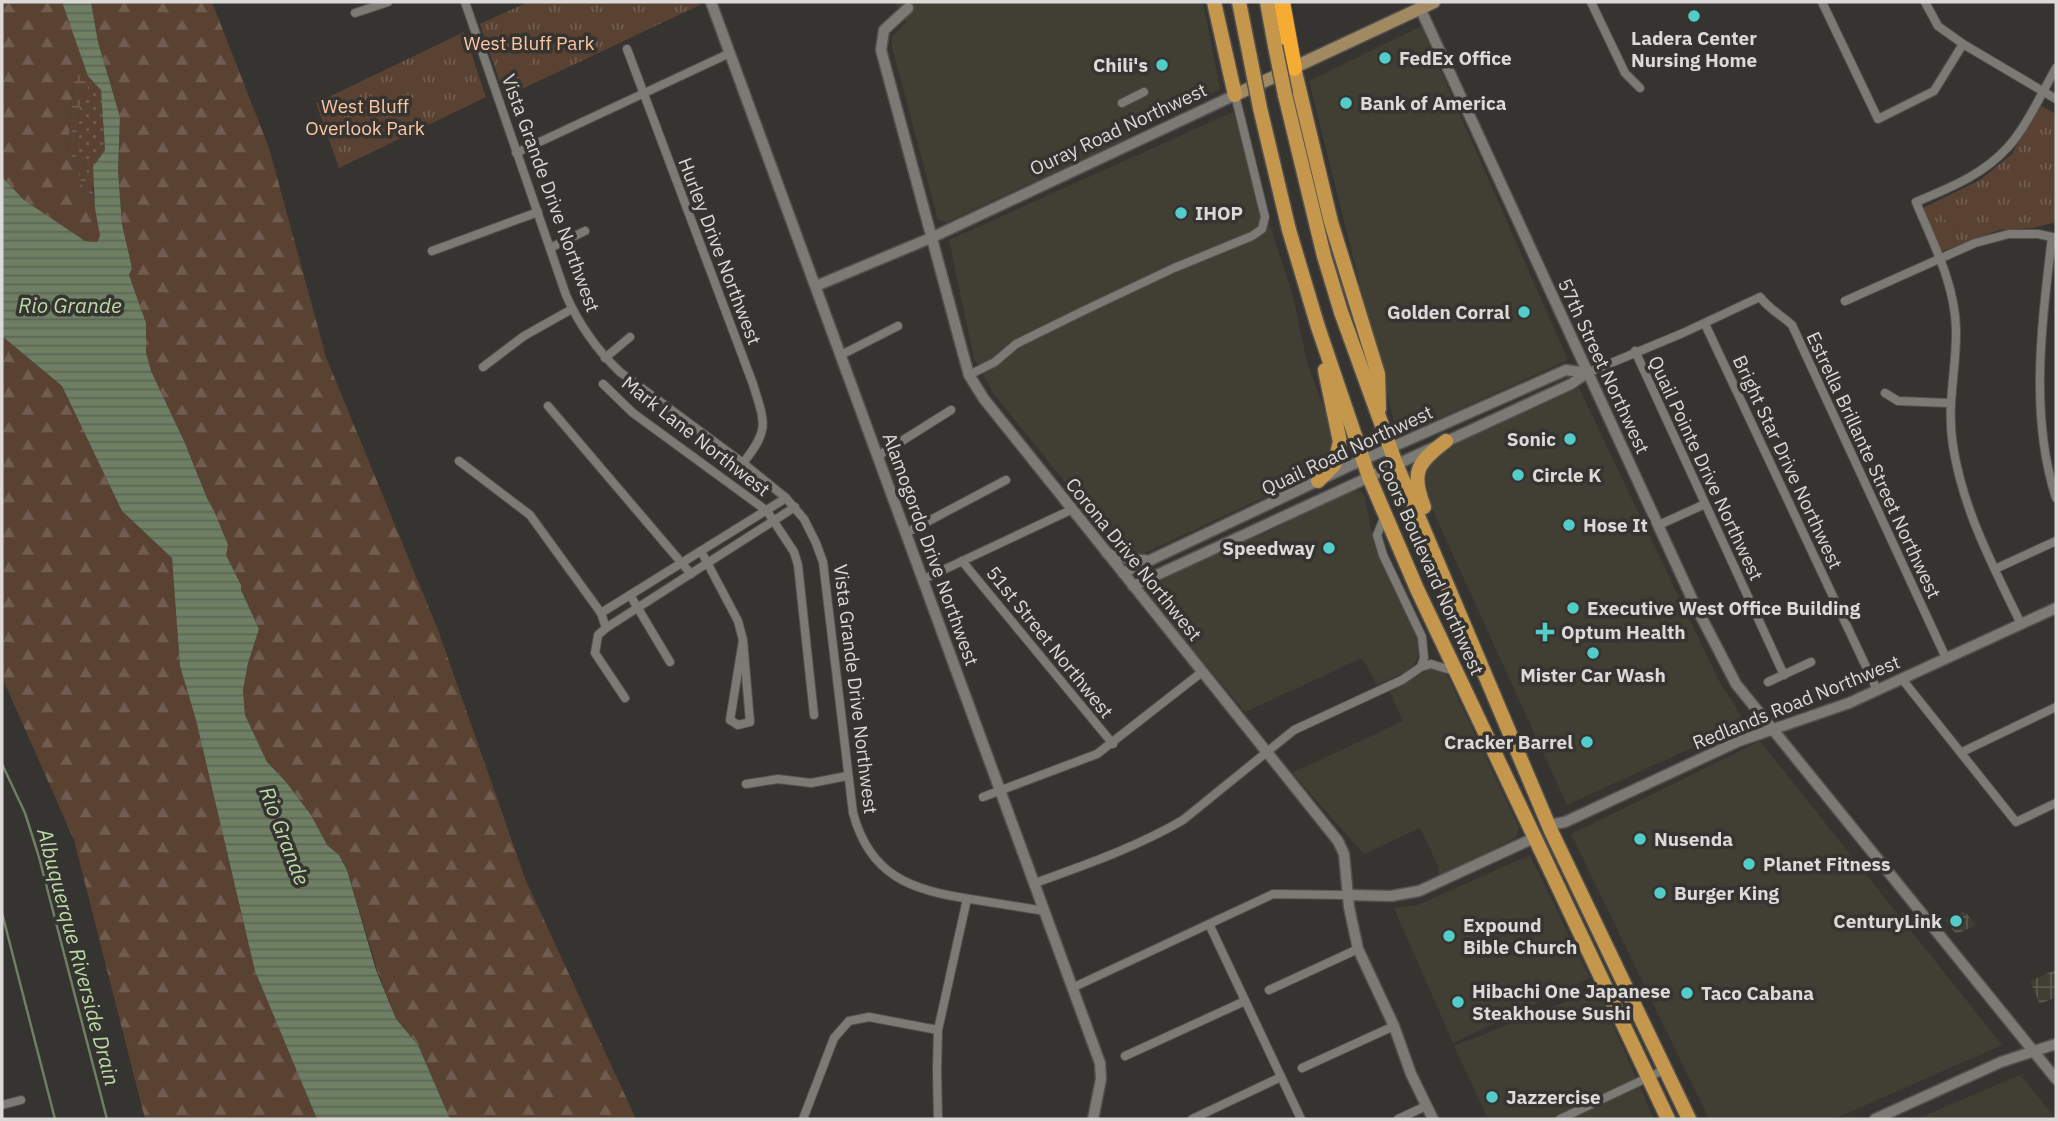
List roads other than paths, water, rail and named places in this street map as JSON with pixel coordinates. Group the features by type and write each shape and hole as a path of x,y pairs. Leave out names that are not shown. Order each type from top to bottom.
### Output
{"highway":[{"path":"1282,2 1294,68"}],"main road":[{"path":"1214,2 1235,95"},
{"name":"Coors Boulevard Northwest","path":"1239,2 1260,108 1289,230 1362,460 1385,516 1500,765 1570,907 1668,1119"},
{"name":"Coors Boulevard Northwest","path":"1267,2 1285,95 1321,243 1340,312 1379,420 1549,825 1689,1119"},
{"name":"Ouray Road Northwest","path":"1235,95 1434,2"},
{"path":"1294,68 1331,222 1378,374 1379,420"},
{"path":"1318,327 1340,442 1334,465 1318,481"},
{"path":"1440,565 1438,544 1418,491 1416,478 1420,464 1427,455 1446,441"},
{"path":"1500,765 1513,777 1543,823 1549,825"},
{"path":"1534,838 1550,844 1570,882 1583,896"}],"street":[{"path":"355,13 388,2"},
{"name":"Vista Grande Drive Northwest","path":"465,2 516,153 572,309 582,328 605,358 620,372 786,498 810,530 823,562 847,776 856,825 867,851 895,877 913,886 967,899 1045,911"},
{"name":"Alamogordo Drive Northwest","path":"711,2 1100,1063 1101,1079 1094,1116"},
{"path":"1591,2 1625,73 1640,88"},
{"path":"1822,2 1878,119 1934,91 1963,44"},
{"path":"1925,2 1938,26 1963,44 2056,99"},
{"name":"Corona Drive Northwest","path":"906,5 884,30 881,50 969,375 984,399 1338,841 1344,854 1358,949 1394,1026 1410,1074 1433,1119"},
{"name":"57th Street Northwest","path":"1420,8 1660,526 1693,603 1726,669 2056,1079"},
{"name":"Hurley Drive Northwest","path":"627,49 753,384 764,420 760,440 743,463"},
{"path":"516,153 730,53"},
{"path":"2021,624 1972,521 1958,478 1949,403 1956,330 1951,293 1940,257 1916,202 1970,178 1991,164 2010,146 2056,68"},
{"path":"1122,103 1144,92"},
{"path":"969,375 995,362 1016,344 1174,268 1252,236 1262,229 1265,223 1235,95"},
{"name":"Ouray Road Northwest","path":"816,286 933,237 1235,95"},
{"path":"432,251 538,212"},
{"path":"551,248 585,231"},
{"path":"1845,301 1975,243 2009,234 2052,237 2041,338 2040,411 2056,498"},
{"name":"Quail Road Northwest","path":"1133,586 1570,384 1587,373 1705,324 1760,297"},
{"name":"Estrella Brillante Street Northwest","path":"1760,297 1769,309 1792,325 1946,658"},
{"path":"483,367 524,336 572,309"},
{"name":"Bright Star Drive Northwest","path":"1705,324 1877,690"},
{"path":"841,355 898,326"},
{"path":"605,358 630,337"},
{"name":"Quail Pointe Drive Northwest","path":"1635,351 1784,675"},
{"name":"Quail Road Northwest","path":"1123,573 1362,460 1566,370 1587,373"},
{"name":"Mark Lane Northwest","path":"603,383 632,412 766,511 774,520 794,552 798,565 814,715"},
{"path":"1885,393 1898,401 1949,403"},
{"path":"548,405 691,574"},
{"path":"878,456 951,410"},
{"path":"459,461 530,514 601,613 606,628"},
{"path":"906,533 1006,480"},
{"path":"601,613 786,498"},
{"path":"1660,526 1705,504"},
{"path":"625,698 595,653 597,635 795,507"},
{"path":"924,579 1073,509"},
{"path":"1385,516 1377,535 1383,555 1422,638 1424,657 1421,667"},
{"path":"1198,539 1205,552"},
{"path":"1995,569 2056,541"},
{"path":"701,551 734,613 743,640 750,722 738,725 730,720 743,640"},
{"path":"1106,552 1133,560 1152,560"},
{"name":"51st Street Northwest","path":"962,561 1113,744"},
{"path":"630,595 670,662"},
{"name":"Redlands Road Northwest","path":"1549,825 1565,822 1739,741 1849,703 2056,608"},
{"path":"1768,682 1811,662"},
{"path":"1035,883 1109,856 1183,820 1294,730 1413,674 1421,667 1431,664 1457,672"},
{"path":"983,797 1097,754 1202,672"},
{"path":"1902,678 2016,822 2056,803"},
{"path":"1962,752 2056,707"},
{"path":"746,784 778,779 811,783 847,776"},
{"path":"1072,988 1273,894 1391,896 1419,891 1534,838"},
{"path":"938,1119 939,1030 967,899"},
{"path":"1209,924 1301,1119"},
{"path":"1269,990 1358,949"},
{"path":"1125,1056 1245,1001"},
{"path":"803,1119 834,1038 849,1021 869,1017 939,1030"},
{"path":"1302,1068 1394,1026"},
{"path":"1875,1119 2001,1062 2056,1044"},
{"path":"1560,1119 1650,1079 1666,1069"},
{"path":"1192,1119 1281,1077"},
{"path":"2,1105 21,1100"},
{"path":"1398,1119 1426,1106"}],"water":[{"name":"Rio Grande","path":"62,2 91,2 98,42 120,117 118,171 122,224 132,268 129,275 146,323 146,352 151,371 214,511 228,545 226,555 259,629 243,690 245,715 267,762 311,815 327,845 339,855 347,870 376,970 396,1019 418,1045 450,1119 317,1119 255,971 196,720 180,666 172,558 122,511 62,386 2,336 2,177 24,200 85,241 97,242 100,236 95,208 93,167 105,150 101,90 88,76"}],"waterway":[{"name":"Albuquerque Riverside Drain","path":"2,764 25,813 39,857 107,1119"},
{"path":"2,913 55,1119"}],"place":[{"name":"Ladera Center Nursing Home","path":"1694,16"},
{"name":"FedEx Office","path":"1385,58"},
{"name":"Chili's","path":"1162,65"},
{"name":"Bank of America","path":"1346,103"},
{"name":"IHOP","path":"1181,213"},
{"name":"Golden Corral","path":"1524,312"},
{"name":"Sonic","path":"1570,439"},
{"name":"Circle K","path":"1518,475"},
{"name":"Hose It","path":"1569,525"},
{"name":"Speedway","path":"1329,548"},
{"name":"Executive West Office Building","path":"1573,608"},
{"name":"Optum Health","path":"1545,632"},
{"name":"Mister Car Wash","path":"1593,653"},
{"name":"Cracker Barrel","path":"1587,742"},
{"name":"Nusenda","path":"1640,839"},
{"name":"Planet Fitness","path":"1749,864"},
{"name":"Burger King","path":"1660,893"},
{"name":"CenturyLink","path":"1956,921"},
{"name":"Expound Bible Church","path":"1449,936"},
{"name":"Taco Cabana","path":"1687,993"},
{"name":"Hibachi One Japanese Steakhouse Sushi","path":"1458,1002"},
{"name":"Jazzercise","path":"1492,1097"}],"park label":[{"name":"West Bluff Park","path":"529,43"},
{"name":"West Bluff Overlook Park","path":"365,117"}]}
